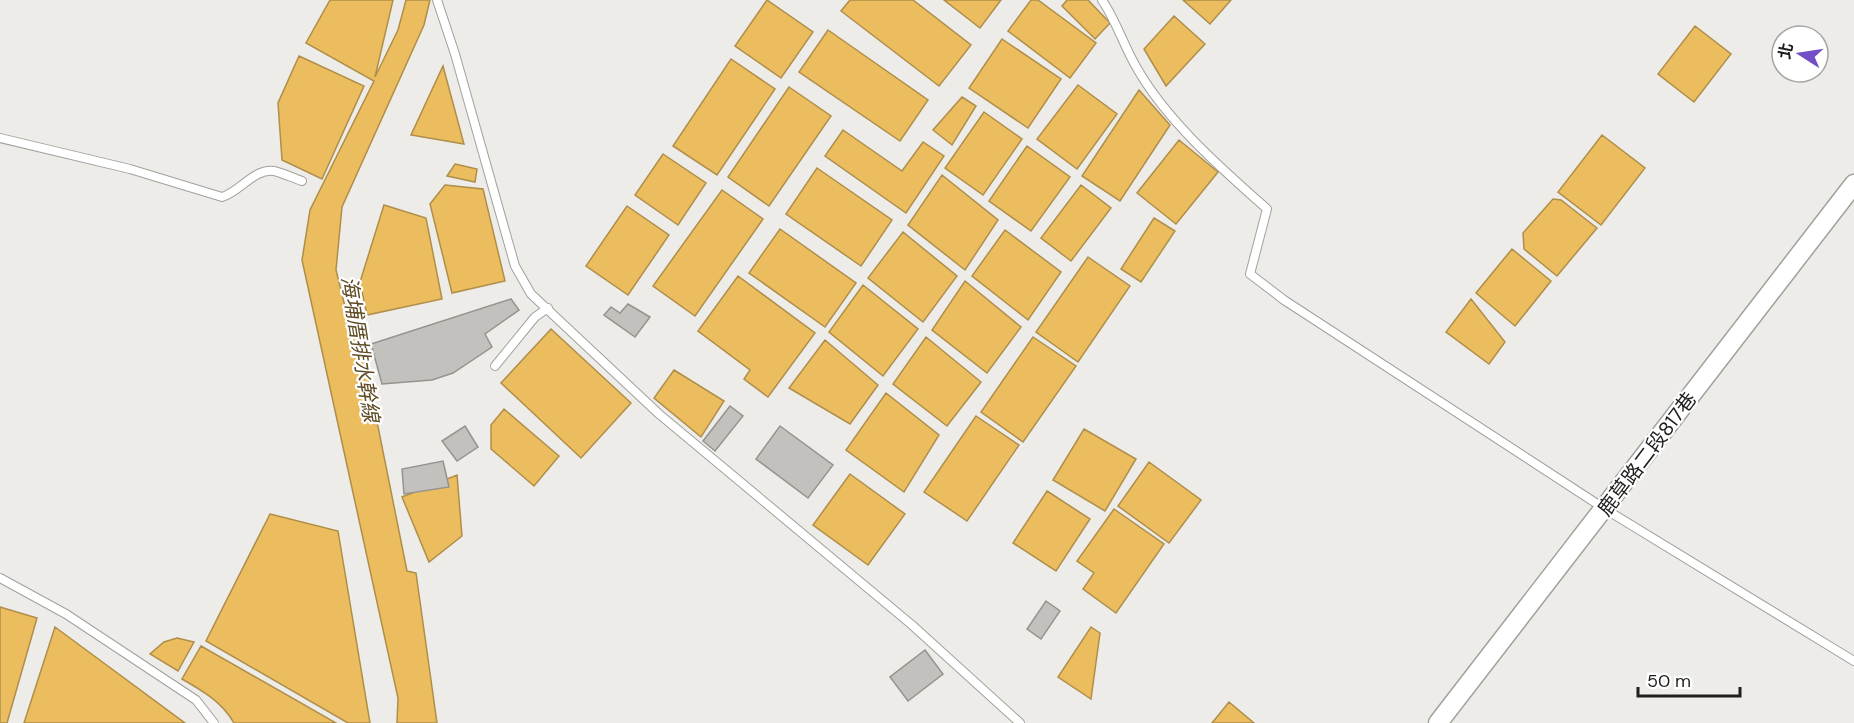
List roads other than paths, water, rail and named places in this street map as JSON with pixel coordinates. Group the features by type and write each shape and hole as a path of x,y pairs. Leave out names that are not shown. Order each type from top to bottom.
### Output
{"street":[{"name":"鹿草路二段817巷","path":"1438,723 1854,184"}],"lane":[{"path":"437,0 455,54 515,266 531,294 659,414 912,625 1020,723"},
{"path":"1102,0 1114,18 1138,70 1168,110 1211,157 1267,208 1250,274 1293,306 1605,509 1854,661"},
{"path":"0,138 130,169 222,197 232,194 257,174 272,171 302,181"},
{"path":"495,366 535,317 548,308"},
{"path":"0,578 66,614 196,700 214,723"}],"water":[{"name":"海埔厝排水幹線","path":"330,0 393,0 375,77 398,30 406,0 430,0 424,25 342,207 336,270 349,323 362,347 407,571 416,573 437,723 397,723 398,698 302,260 310,210 374,81 306,43"},
{"path":"767,0 813,32 781,78 735,46"},
{"path":"850,0 913,0 971,45 939,86 841,11"},
{"path":"944,0 1001,0 980,28"},
{"path":"1031,0 1038,0 1096,43 1070,78 1008,31"},
{"path":"1067,0 1088,0 1110,23 1095,39 1062,6"},
{"path":"1183,0 1231,0 1210,24"},
{"path":"1174,16 1205,44 1166,86 1144,49"},
{"path":"1695,26 1731,54 1694,102 1658,74"},
{"path":"828,30 928,100 900,141 799,72"},
{"path":"1002,39 1061,79 1028,128 969,88"},
{"path":"299,56 364,86 322,179 282,160 278,103"},
{"path":"731,59 775,89 717,175 673,146"},
{"path":"443,66 464,144 411,135"},
{"path":"1078,85 1117,114 1077,169 1037,139"},
{"path":"789,87 831,116 769,206 728,177"},
{"path":"1139,90 1170,125 1120,201 1082,176"},
{"path":"962,97 976,106 952,145 933,130"},
{"path":"984,112 1022,139 983,195 945,168"},
{"path":"843,130 902,171 923,142 944,156 906,213 825,156"},
{"path":"1602,135 1645,168 1601,225 1558,192"},
{"path":"1179,140 1218,172 1176,224 1137,193"},
{"path":"1027,146 1070,177 1031,231 989,201"},
{"path":"663,154 706,183 678,225 635,195"},
{"path":"455,164 477,169 475,182 447,176"},
{"path":"817,168 892,220 861,266 786,214"},
{"path":"942,175 998,220 965,270 908,225"},
{"path":"445,185 483,189 505,281 452,293 430,204"},
{"path":"1081,185 1111,208 1071,261 1041,238"},
{"path":"722,190 763,219 695,316 653,286"},
{"path":"1553,199 1561,200 1597,228 1557,276 1524,249 1523,233"},
{"path":"384,205 426,218 442,299 367,315 360,282"},
{"path":"627,206 669,235 628,295 586,266"},
{"path":"1154,218 1175,231 1141,282 1121,269"},
{"path":"780,229 856,283 825,327 749,273"},
{"path":"1005,230 1061,272 1028,320 972,276"},
{"path":"903,232 957,276 923,322 868,278"},
{"path":"1512,249 1551,281 1515,326 1476,293"},
{"path":"1088,257 1130,286 1078,362 1036,332"},
{"path":"738,276 815,333 768,397 744,379 750,370 698,331"},
{"path":"965,281 1021,327 987,373 932,330"},
{"path":"863,285 918,329 883,376 829,332"},
{"path":"1471,299 1505,342 1489,364 1446,332"},
{"path":"551,329 631,403 581,458 501,383"},
{"path":"926,337 981,382 947,426 893,384"},
{"path":"1033,337 1076,366 1023,442 981,412"},
{"path":"825,340 878,385 850,424 789,388"},
{"path":"674,370 724,401 701,437 654,398"},
{"path":"886,393 939,435 904,492 846,450"},
{"path":"504,409 559,456 534,486 491,449 491,425"},
{"path":"976,416 1019,445 967,521 924,492"},
{"path":"1084,429 1136,459 1105,511 1053,480"},
{"path":"1149,462 1201,500 1169,543 1118,506"},
{"path":"850,474 905,514 868,565 813,525"},
{"path":"457,475 462,536 429,562 402,497"},
{"path":"1047,491 1090,519 1056,571 1013,543"},
{"path":"1114,509 1164,544 1116,613 1083,589 1094,573 1077,561"},
{"path":"270,514 338,531 370,723 348,723 206,641"},
{"path":"0,607 37,618 7,723 0,723"},
{"path":"55,627 185,723 24,723"},
{"path":"1091,627 1100,633 1091,699 1058,677"},
{"path":"177,638 194,642 178,671 150,654 164,642"},
{"path":"201,646 336,723 234,723 218,703 182,679"},
{"path":"1229,702 1254,723 1212,723"}]}
